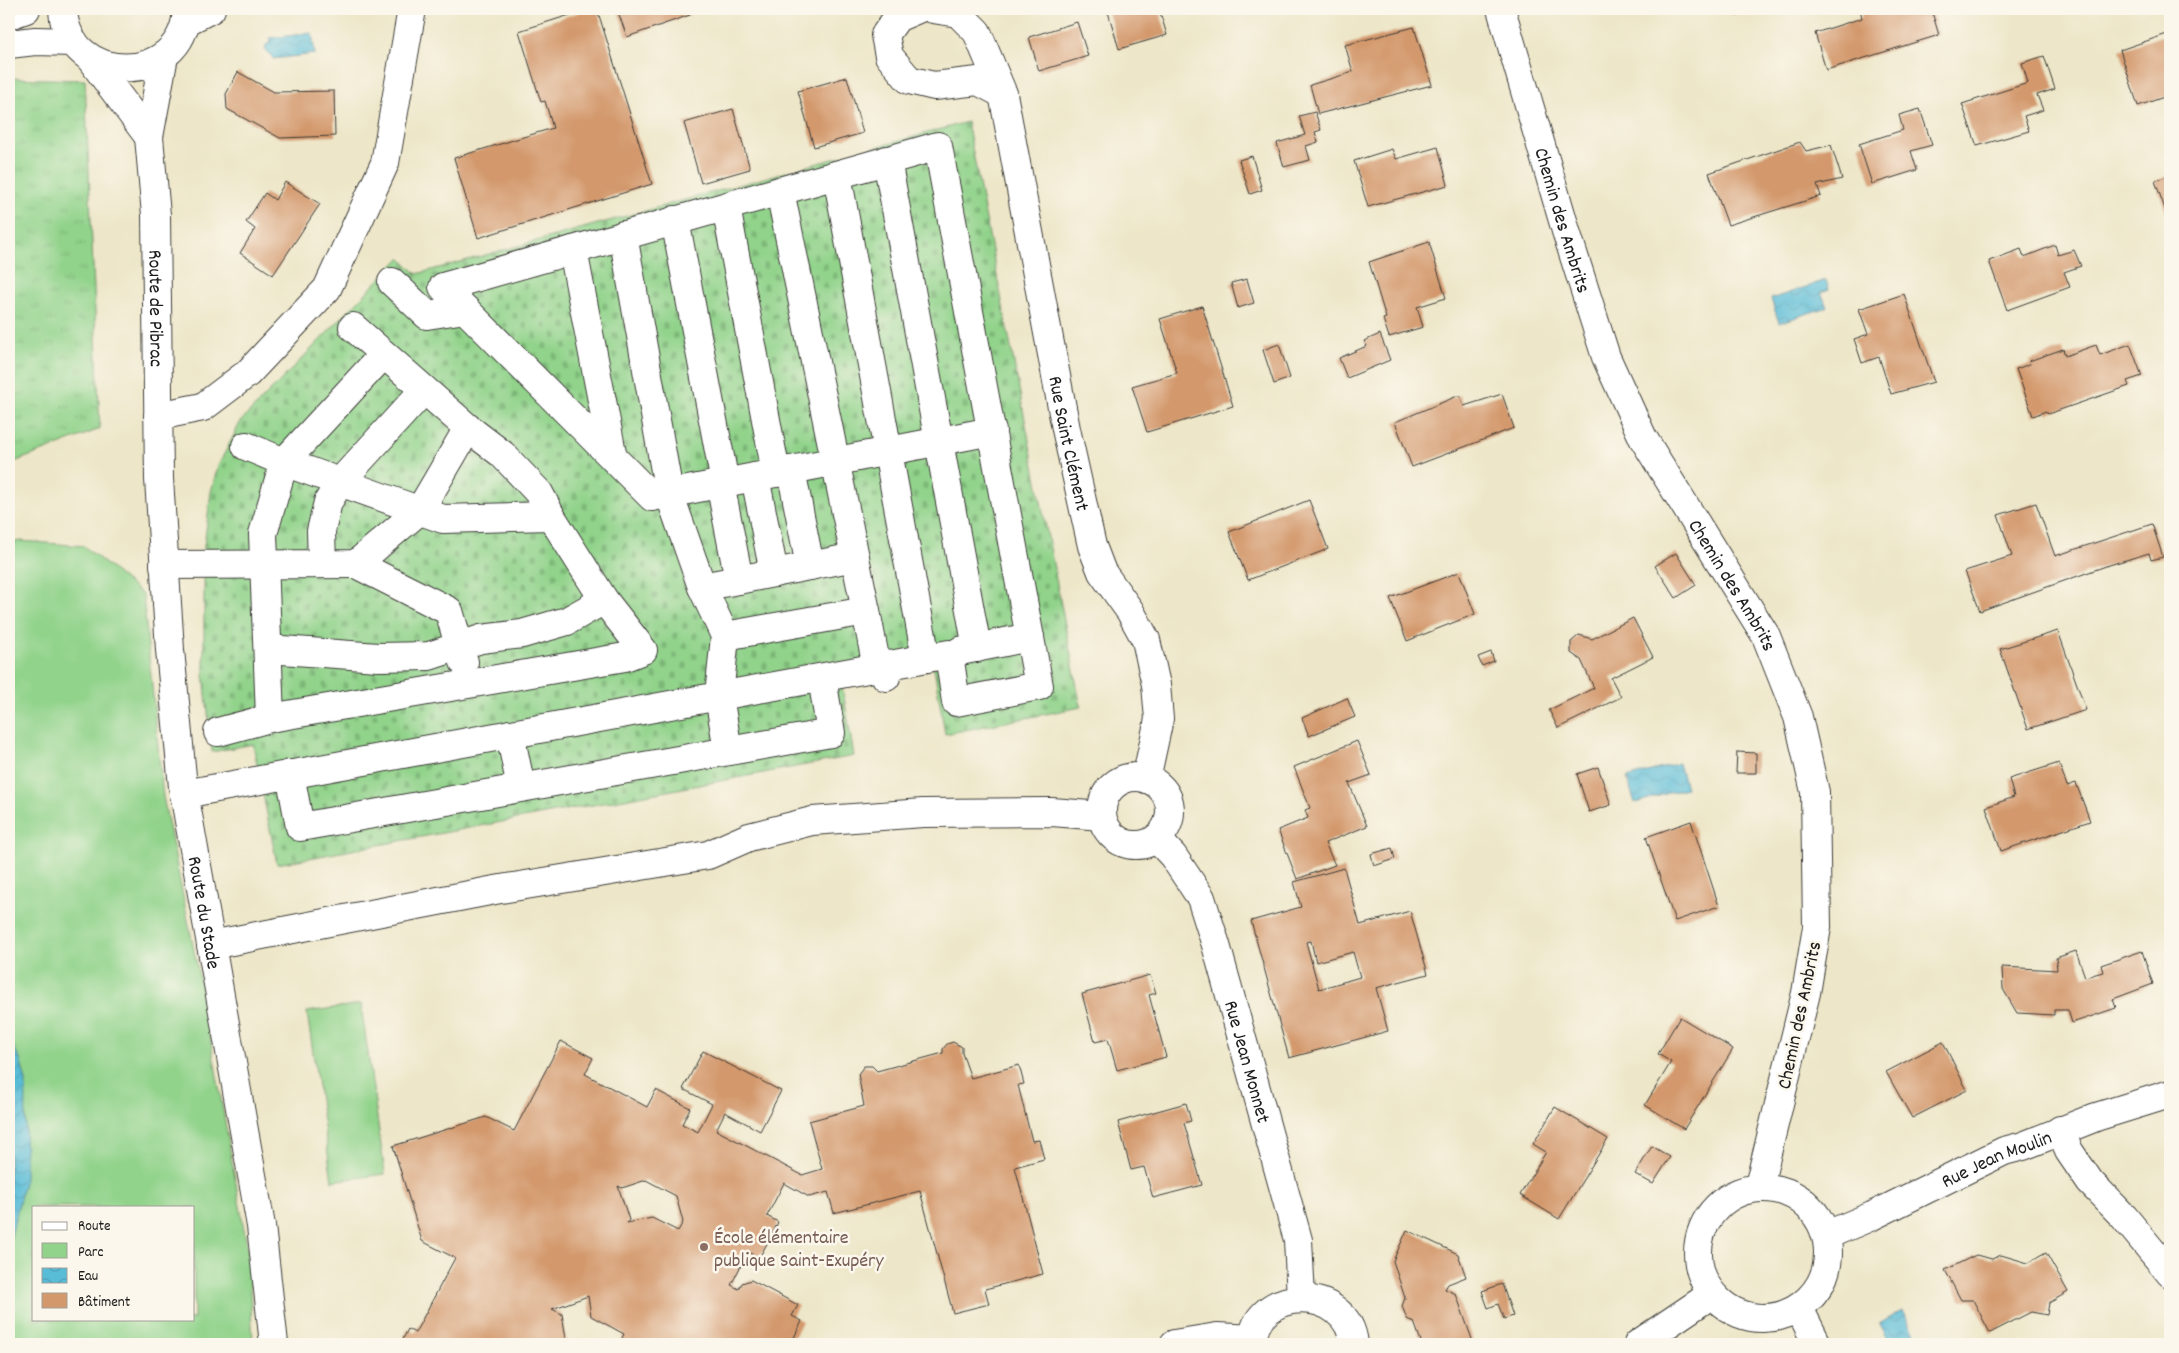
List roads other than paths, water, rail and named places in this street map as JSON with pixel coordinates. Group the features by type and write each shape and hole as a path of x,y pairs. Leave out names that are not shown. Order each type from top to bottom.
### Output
{"street":[{"path":"9,15 26,9"},
{"path":"63,9 65,22 82,50 149,137"},
{"path":"9,44 35,41 82,50 110,67 132,68 144,66 164,56 179,40 187,15 211,9"},
{"path":"158,416 203,407 248,373 327,289 384,163 412,9"},
{"path":"918,9 897,18 885,35 889,56 909,80 934,86 978,81 1003,94"},
{"name":"Rue Saint Clément","path":"933,9 958,13 977,32 1003,94 1066,429 1092,546 1102,572 1130,611 1146,640 1154,676 1159,719 1146,779"},
{"name":"Chemin des Ambrits","path":"1501,9 1566,231 1606,356 1643,438 1766,636 1798,717 1814,792 1817,927 1806,993 1759,1186"},
{"name":"Route de Pibrac","path":"159,479 156,214 149,137 164,56"},
{"path":"837,175 888,451 938,656 956,702 1039,686 992,431 938,146 443,287 652,496 723,483 835,461 888,451 992,431"},
{"path":"887,160 978,648"},
{"path":"780,191 866,611 882,670"},
{"path":"726,206 774,473 774,573"},
{"path":"675,220 739,580"},
{"path":"623,235 669,493 702,587 725,636 719,696 728,751"},
{"path":"573,250 613,458"},
{"path":"392,282 427,315 466,309"},
{"path":"218,732 270,718 625,657 643,650 604,600 551,516 539,493 502,454 468,428 383,356 353,327"},
{"path":"270,718 262,534 284,462 383,356"},
{"path":"322,564 321,531 328,502 340,482 424,390"},
{"path":"356,564 420,510 468,428"},
{"path":"246,446 284,462 442,519 551,516"},
{"path":"774,473 810,566"},
{"name":"Route du Stade","path":"159,479 170,650 184,794 261,1226 274,1344"},
{"path":"702,587 855,557"},
{"path":"164,565 356,564 449,611 470,683"},
{"path":"268,649 378,657 429,656 482,639 522,634 567,621 604,600"},
{"path":"725,636 866,611"},
{"path":"184,794 719,696 822,678 882,670 1030,637"},
{"path":"290,774 300,826 831,733 822,678"},
{"path":"510,734 521,787"},
{"path":"1132,777 1146,779 1164,790 1170,807 1168,825 1157,839 1140,846 1122,843 1108,832 1102,816 1104,798 1115,784 1132,777"},
{"path":"210,945 495,890 708,855 749,837 812,821 923,813 1052,812 1102,816"},
{"name":"Rue Jean Monnet","path":"1157,839 1173,856 1201,898 1216,945 1298,1240 1301,1298"},
{"name":"Rue Jean Moulin","path":"1827,1235 1872,1216 2004,1151 2023,1146 2060,1130 2170,1094"},
{"path":"2060,1130 2069,1151 2090,1182 2124,1217 2170,1273"},
{"path":"1759,1186 1784,1190 1803,1200 1818,1216 1827,1235 1829,1263 1818,1289 1799,1308 1782,1316 1762,1319 1726,1308 1712,1294 1701,1276 1697,1255 1700,1235 1709,1215 1724,1200 1742,1190 1759,1186"},
{"path":"1638,1344 1712,1294"},
{"path":"1174,1344 1217,1337 1253,1341 1257,1326 1275,1306 1301,1298 1319,1300 1336,1310 1348,1324 1354,1344"},
{"path":"1799,1308 1817,1344"}],"water":[{"path":"312,33 315,54 273,59 272,55 265,51 266,45 271,42 270,38"},
{"path":"1826,280 1829,289 1821,292 1827,307 1779,323 1771,299"},
{"path":"1679,763 1686,788 1635,803 1627,778"},
{"path":"9,1039 20,1059 26,1081 25,1178 9,1245"},
{"path":"1902,1311 1922,1344 1890,1344 1879,1324"}],"place":[{"name":"École élémentaire publique Saint-Exupéry","path":"704,1247"}]}
